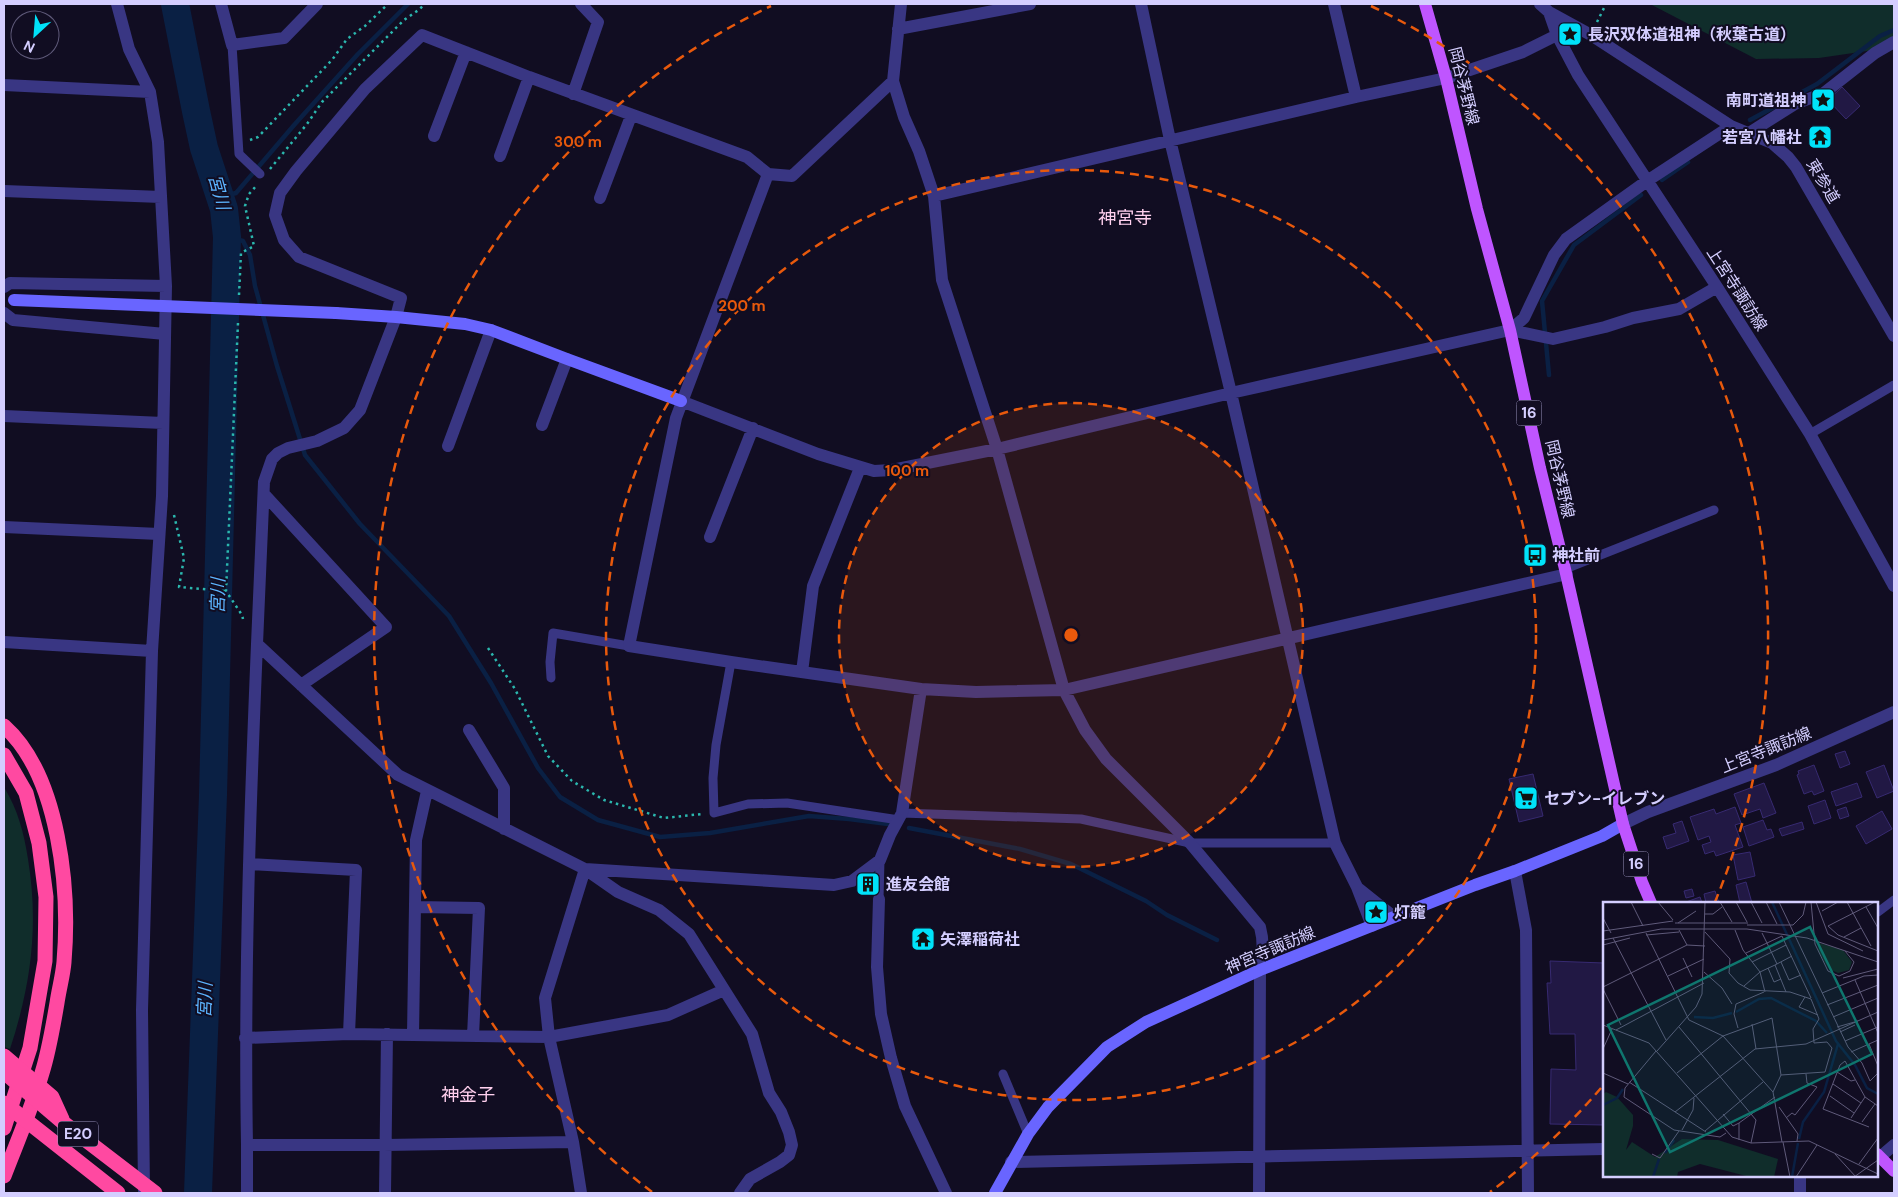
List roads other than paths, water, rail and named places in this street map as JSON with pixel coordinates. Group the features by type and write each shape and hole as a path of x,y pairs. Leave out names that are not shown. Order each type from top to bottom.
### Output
{"highway":[{"path":"4,726 25,751 42,785 47,800 63,867 65,924 64,963 42,1073 4,1176"},
{"path":"4,755 26,793 39,843 46,906 45,961 30,1048 4,1128"},
{"path":"4,1056 52,1097 65,1124"},
{"name":"E20","path":"4,1072 65,1124 155,1193"},
{"name":"E20","path":"4,1103 118,1193"}],"main road":[{"name":"岡谷茅野線","path":"1425,4 1446,78 1477,209 1510,330 1540,468 1566,572 1623,824 1651,902"},
{"path":"9,300 336,313 465,324 491,330 567,360 682,401"},
{"name":"神宮寺諏訪線","path":"995,1193 1028,1134 1048,1106 1107,1047 1146,1022 1260,970 1515,871 1602,836 1623,824"},
{"path":"1878,1156 1894,1171"}],"street":[{"path":"118,4 129,49 150,92 158,142 166,286 162,496 152,651 142,1010 144,1193"},
{"path":"221,4 232,45 284,38 317,4"},
{"path":"574,94 598,22 581,4"},
{"path":"901,4 892,81 934,196 942,280 997,449 1064,690 1085,730 1106,759 1190,843 1260,927 1264,948 1260,970 1259,1193"},
{"path":"898,29 1030,4"},
{"path":"1141,4 1170,140 1231,393 1335,843 1357,887 1372,926"},
{"path":"1334,4 1356,97"},
{"name":"東参道","path":"1544,8 1591,35 1731,126 1772,143 1788,157 1894,336"},
{"name":"上宮寺諏訪線","path":"1544,8 1578,75 1717,287 1810,434 1894,586"},
{"path":"247,1193 245,1038 249,864 264,482 272,459 278,453 288,448 317,441 344,428 360,410 396,317 401,298 299,257 284,240 278,227 275,214 280,193 296,171 365,89 422,35 632,116 747,157 768,174 792,176 892,81"},
{"path":"934,196 1356,97 1446,78 1523,52 1557,35"},
{"path":"1749,133 1795,104 1824,93 1875,53 1894,42"},
{"path":"434,136 466,52"},
{"path":"500,156 529,77"},
{"path":"4,85 150,92"},
{"path":"600,198 632,116"},
{"path":"1510,330 1524,318 1554,255 1566,239 1647,181 1731,126"},
{"path":"768,174 676,418 629,646 921,689 976,692 1064,690 1566,572"},
{"path":"4,191 161,197"},
{"path":"4,287 10,282 166,286"},
{"path":"682,401 860,468 874,471 892,470 997,449 1231,393 1510,330 1553,339 1605,327 1633,318 1679,309 1717,287"},
{"path":"4,313 13,320 165,334"},
{"path":"448,446 491,330"},
{"path":"542,425 567,360"},
{"path":"4,416 163,423"},
{"path":"710,536 753,428"},
{"path":"802,672 813,586 860,468"},
{"path":"264,494 386,627 300,685"},
{"path":"4,527 159,534"},
{"path":"4,642 152,651"},
{"path":"257,644 398,775 585,869 618,892 659,910 689,934 752,1034 769,1093 781,1112 792,1145 789,1154 780,1162 750,1179 740,1193"},
{"path":"585,869 834,884 852,881 880,860 900,817 921,689"},
{"name":"上宮寺諏訪線","path":"1623,824 1648,812 1776,765 1894,712"},
{"path":"468,730 504,788 504,829"},
{"path":"413,1035 416,840 427,791"},
{"path":"249,864 356,870 349,1034"},
{"path":"581,1193 573,1142 549,1037 545,998 585,869"},
{"path":"1515,871 1526,930 1528,1193"},
{"path":"1357,887 1370,900 1382,906 1394,917"},
{"path":"879,899 877,967 882,1014 891,1058 906,1106 946,1193"},
{"path":"415,907 479,908 473,1036"},
{"path":"245,1038 349,1034 549,1037 668,1015 724,990"},
{"path":"385,1193 387,1034"},
{"path":"247,1145 573,1142"},
{"path":"1878,1156 1894,1145"},
{"path":"1011,1162 1259,1155 1603,1149"},
{"path":"1800,1177 1800,1193"}],"lane":[{"path":"232,45 239,154 262,176"},
{"path":"1810,434 1894,385"},
{"path":"1566,572 1714,510"},
{"path":"551,678 550,662 553,633 629,646"},
{"path":"731,662 716,745 713,778 714,813 748,804 787,803 900,817 1080,819 1190,843 1335,843"},
{"path":"879,899 880,860"},
{"path":"1878,912 1894,900"},
{"path":"1003,1074 1028,1134"}],"waterway":[{"name":"宮川","path":"175,4 204,148 224,209 227,237 213,795 198,1193"},
{"path":"221,197 236,193 358,54 408,4"},
{"path":"1750,120 1817,84 1880,36 1894,30"},
{"path":"1662,180 1688,162"},
{"path":"1549,375 1542,301 1574,245 1641,195"},
{"path":"227,237 243,241 250,255 255,286 277,366 305,455 360,524 449,616 491,683 538,768 560,797 598,820 660,837 710,833 809,816 888,824"},
{"path":"909,828 1020,849 1071,864 1146,901 1167,915 1217,940"}],"place":[{"name":"長沢双体道祖神（秋葉古道）","path":"1570,34"},
{"name":"南町道祖神","path":"1823,100"},
{"name":"若宮八幡社","path":"1820,137"},
{"name":"神社前","path":"1535,555"},
{"name":"セブン-イレブン","path":"1526,798"},
{"name":"進友会館","path":"868,884"},
{"name":"灯籠","path":"1376,912"},
{"name":"矢澤稲荷社","path":"923,939"}],"district":[{"name":"神宮寺","path":"1125,218"},
{"name":"神金子","path":"468,1095"}]}
